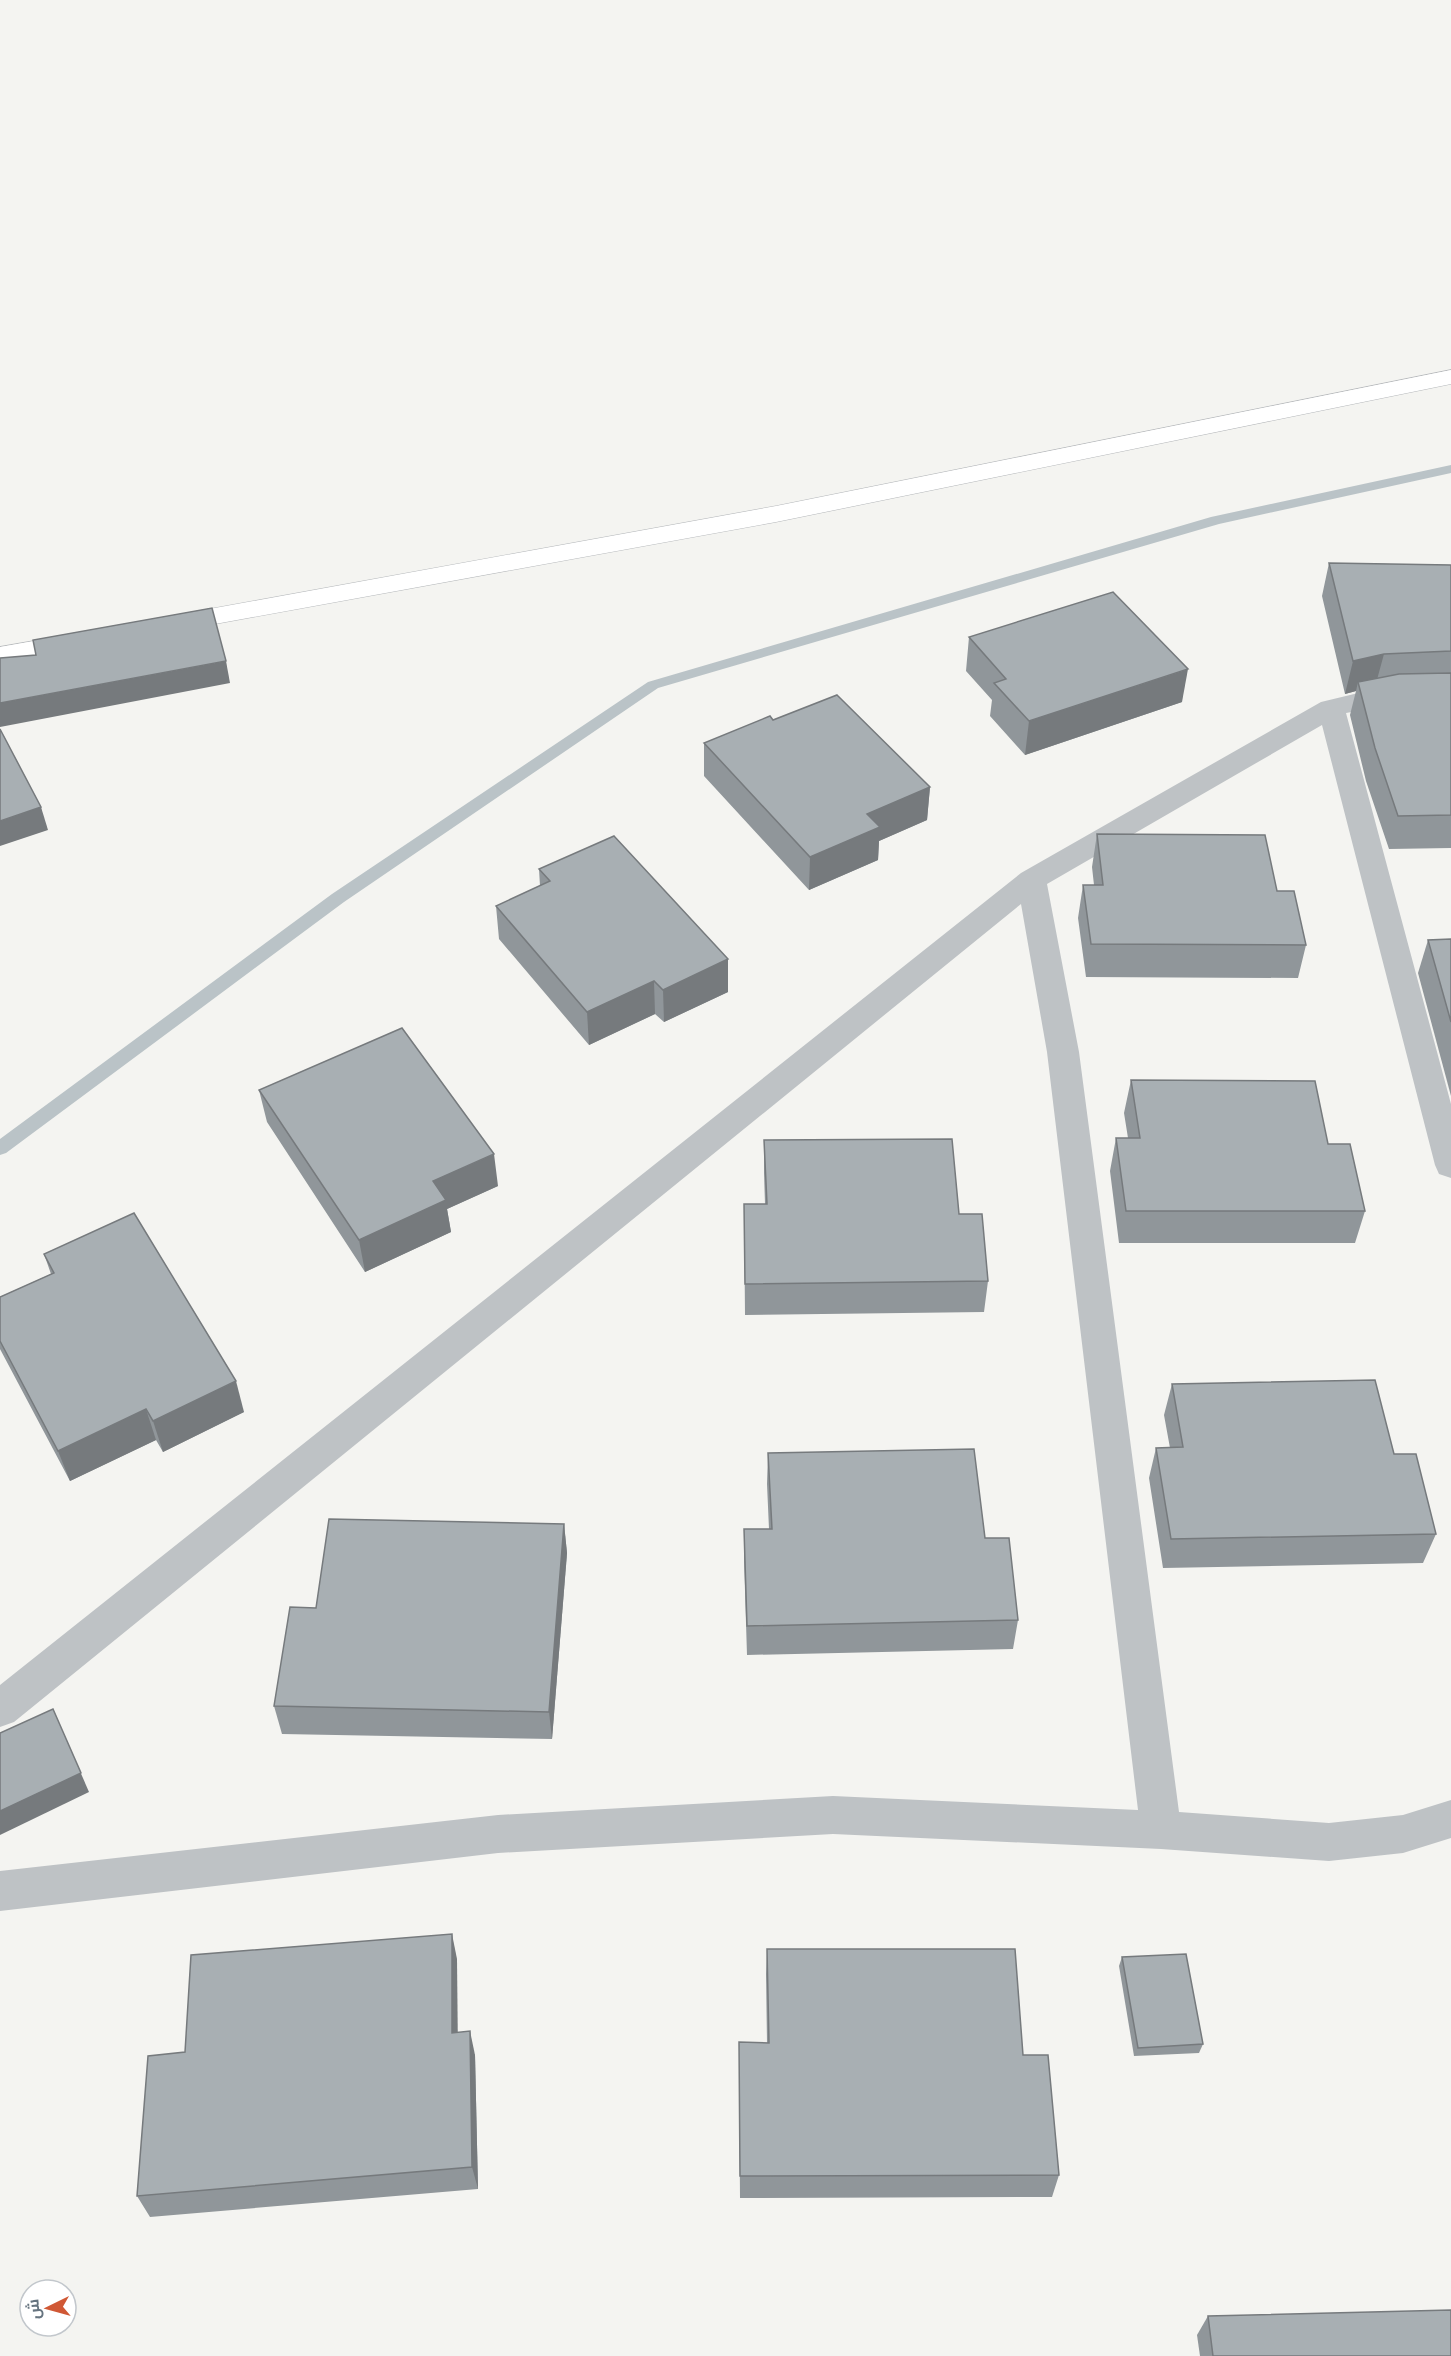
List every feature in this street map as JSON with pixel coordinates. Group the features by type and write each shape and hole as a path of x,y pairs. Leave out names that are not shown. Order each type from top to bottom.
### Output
{"main road":[{"path":"153,627 787,512 1451,377"},
{"path":"0,655 106,636"}],"street":[{"path":"0,1708 1031,880 1331,708 1350,701 1376,696 1451,695"},
{"path":"1331,708 1451,1165"},
{"path":"1031,880 1063,1052 1161,1830"},
{"path":"0,1891 498,1834 833,1815 1161,1830 1329,1842 1403,1834 1451,1819"}],"building":[{"path":"1329,563 1451,565 1451,651 1384,654 1353,661"},
{"path":"1113,592 1188,669 1029,721 994,683 1006,679 969,637"},
{"path":"212,608 226,661 0,703 0,658 36,655 33,640"},
{"path":"1451,673 1451,815 1398,816 1375,748 1358,682 1399,674"},
{"path":"837,695 930,787 867,814 880,827 810,857 704,743 770,716 773,720"},
{"path":"0,729 41,807 0,821"},
{"path":"1097,834 1265,835 1277,891 1294,891 1306,945 1091,944 1083,885 1103,885"},
{"path":"614,836 728,959 663,990 654,981 587,1012 496,906 550,881 539,869"},
{"path":"1451,939 1451,1022 1428,940"},
{"path":"402,1028 494,1154 433,1181 446,1200 359,1240 259,1090"},
{"path":"1131,1080 1315,1081 1328,1144 1350,1144 1365,1211 1126,1211 1116,1138 1140,1138"},
{"path":"952,1139 959,1214 982,1214 988,1281 745,1284 744,1204 767,1204 764,1140"},
{"path":"134,1213 236,1381 153,1421 146,1409 58,1451 0,1341 0,1297 54,1273 44,1254"},
{"path":"1375,1380 1394,1454 1416,1454 1436,1534 1171,1539 1156,1448 1183,1447 1172,1384"},
{"path":"974,1449 985,1538 1009,1538 1018,1620 747,1626 744,1529 772,1529 768,1453"},
{"path":"329,1519 564,1524 549,1712 274,1706 290,1607 316,1608"},
{"path":"53,1709 81,1773 0,1811 0,1733"},
{"path":"452,1934 452,2033 470,2031 472,2167 137,2196 148,2056 185,2052 191,1955"},
{"path":"767,1949 1015,1949 1023,2055 1048,2055 1059,2175 740,2176 739,2042 769,2043"},
{"path":"1186,1954 1203,2044 1138,2048 1122,1957"},
{"path":"1451,2310 1451,2356 1213,2356 1208,2316"}],"waterway":[{"path":"0,1148 338,898 653,685 1216,520 1451,469"}]}
